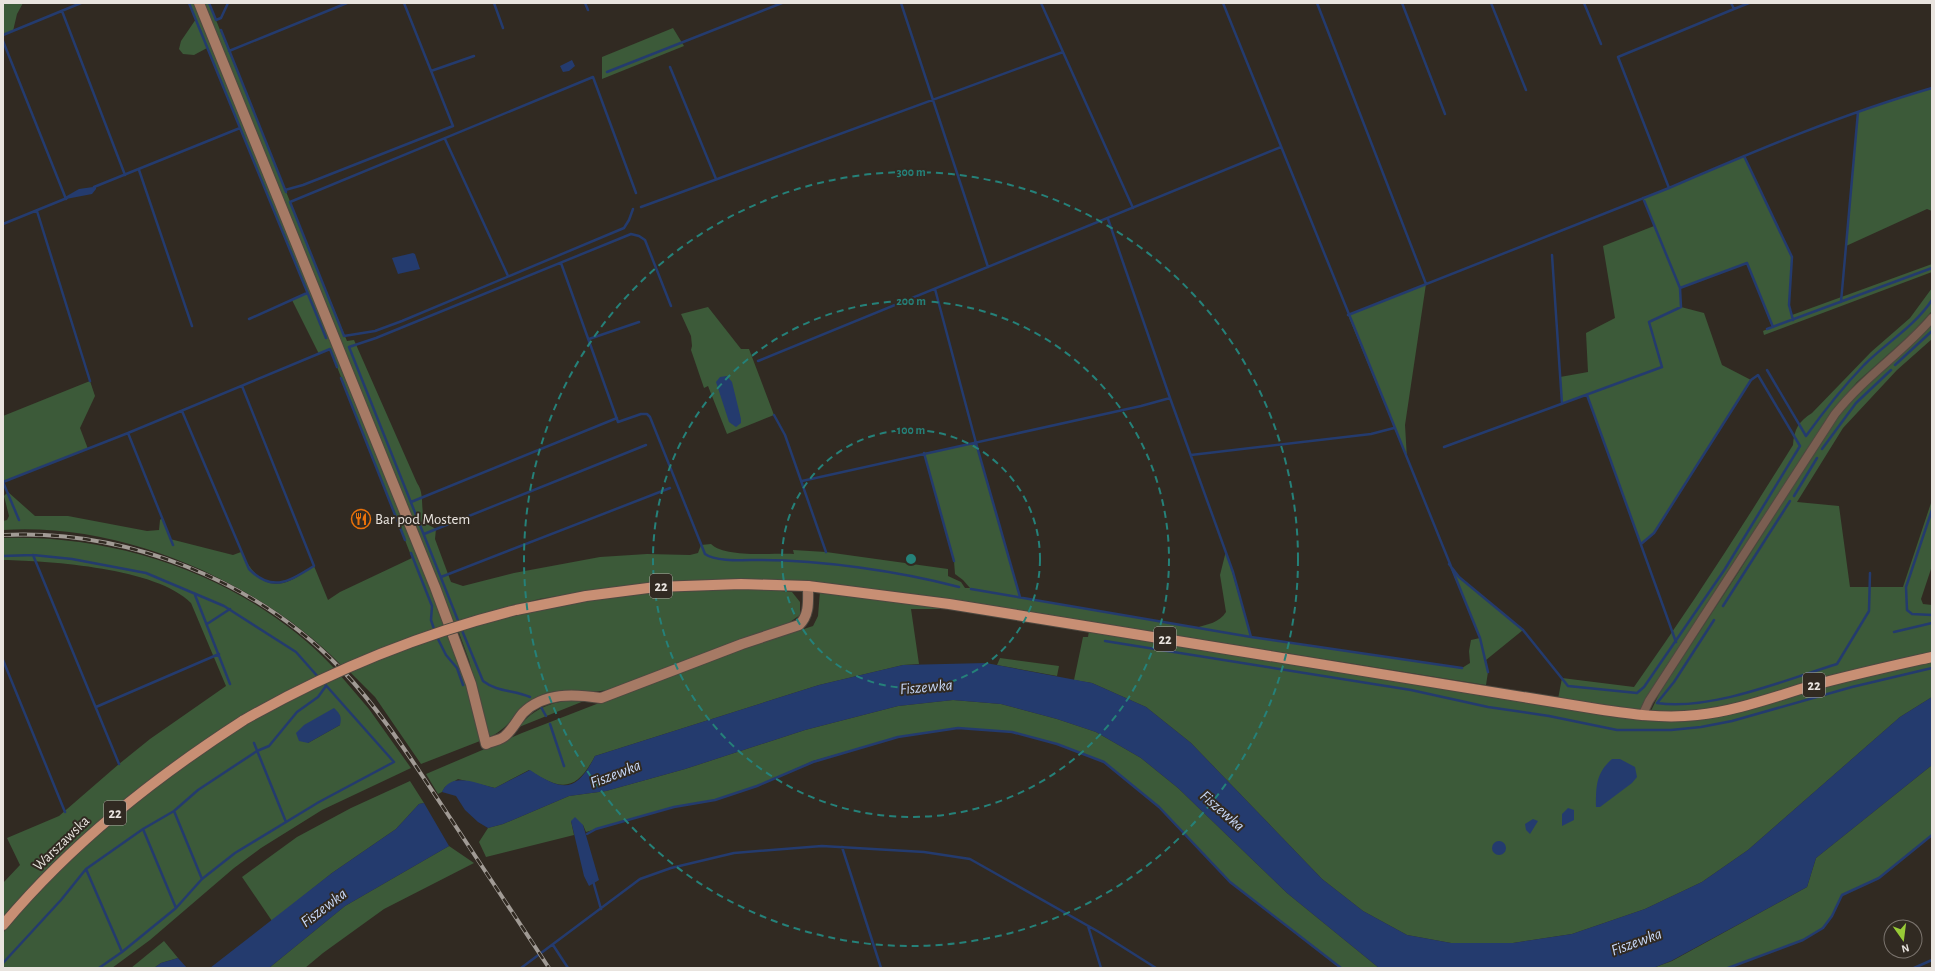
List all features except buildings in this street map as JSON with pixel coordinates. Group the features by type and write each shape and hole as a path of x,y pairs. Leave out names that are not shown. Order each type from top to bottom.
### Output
{"main road":[{"name":"Warszawska","path":"3,925 57,866 115,813 161,776 244,720 310,684 375,655 442,630 516,610 586,596 656,587 741,584 808,586"},
{"name":"22","path":"808,586 949,604 1642,716 1680,717 1723,711 1854,675 1932,657"}],"street":[{"path":"199,3 435,587 471,684 486,744 506,736 523,713 532,706 544,700 564,695 601,698 742,644 799,625 805,620 807,613 808,586"},
{"path":"1642,716 1649,701 1835,414 1861,384 1907,344 1932,318"}],"green space":[{"path":"3,3 23,3 17,14 13,31 3,35"},
{"path":"189,3 194,3 446,625 412,636 341,665 308,635 270,607 229,583 186,563 140,547 94,536 48,530 3,530 3,521 7,520 9,516 4,496 8,492 35,516 68,516 147,531 159,530 160,520 162,518 170,539 233,555 241,552 252,570 263,580 269,583 275,584 287,582 314,566 328,600 340,592 412,558 330,349 319,354 292,300 307,293 207,48 194,55 183,54 179,49 181,41 196,19"},
{"path":"203,3 209,3 347,341 354,340 419,487 422,497 425,523 436,529 435,539 451,582 463,586 514,573 600,557 647,554 690,555 698,553 701,545 711,544 727,551 738,553 794,554 793,550 826,552 948,569 948,576 961,582 965,588 970,588 955,574 954,561 924,453 976,443 1020,597 1196,628 1217,621 1226,612 1220,575 1226,551 1251,637 1462,668 1470,663 1469,651 1471,640 1480,638 1449,564 1459,577 1523,630 1486,660 1488,672 1486,685 966,602 813,582 705,580 608,588 539,599 454,622"},
{"path":"673,28 684,46 602,79 602,57"},
{"path":"1932,88 1932,211 1927,209 1846,246 1858,112"},
{"path":"1744,156 1792,257 1789,305 1792,315 1932,264 1932,272 1764,335 1763,331 1772,327 1747,263 1680,288 1681,307 1704,313 1722,365 1751,380 1654,533 1641,544 1587,395 1562,404 1560,377 1588,372 1586,333 1615,318 1603,246 1654,226 1643,198"},
{"path":"1426,284 1405,425 1407,459 1348,315"},
{"path":"1932,288 1932,311 1912,333 1857,382 1834,409 1803,455 1640,712 1558,699 1562,678 1634,687 1735,537 1774,476 1793,445 1798,426 1871,352 1910,318"},
{"path":"708,307 741,349 749,349 774,415 727,434 708,386 704,388 691,350 691,336 681,314"},
{"path":"1932,324 1932,339 1897,370 1843,428 1797,502 1839,506 1850,587 1903,587 1932,500 1932,566 1921,599 1923,604 1932,605 1932,653 1741,703 1687,713 1650,713 1660,692 1738,573 1838,415 1874,377 1911,345"},
{"path":"90,381 95,396 80,428 88,449 3,482 3,416"},
{"path":"3,538 48,539 94,544 139,554 182,568 224,587 264,610 301,637 334,668 257,708 185,754 150,780 116,806 84,834 46,870 3,917 3,883 20,865 7,838 59,816 150,739 226,686 191,603 175,591 129,574 102,569 48,562 3,560"},
{"path":"719,588 792,592 800,602 800,615 787,624 608,690 558,691 541,695 533,699 503,728 489,737 469,660 458,630 529,612 600,598 674,590"},
{"path":"820,591 944,607 940,609 911,609 919,664 903,665 819,685 595,756 588,768 574,782 559,784 550,782 529,770 495,788 458,779 445,787 442,792 438,794 426,774 522,733 720,656 813,626 818,616"},
{"path":"1089,631 1644,720 1683,721 1932,661 1932,697 1900,717 1748,850 1702,882 1645,909 1572,934 1513,943 1451,943 1407,935 1363,911 1322,879 1191,743 1146,707 1092,683 1074,680 1083,637 1088,637"},
{"path":"449,633 465,681 480,741 421,764 375,697 349,671 404,648"},
{"path":"1000,658 1059,666 1057,676 997,665"},
{"path":"340,675 369,709 411,768 322,810 261,848 234,868 150,940 112,968 3,968 3,933 43,887 109,825 156,786 217,741 266,713","holes":["304,725 340,725 308,743"]},
{"path":"574,700 584,701 519,727 531,715 550,704"},
{"path":"953,700 1001,704 1057,719 1096,732 1141,758 1178,788 1287,893 1379,968 1341,968 1230,882 1159,807 1104,762 1057,744 1012,732 958,728 898,737 813,761 757,786 715,800 674,807 586,832 583,825 571,821 574,835 486,857 479,842 488,828 503,824 569,796 606,791 685,769 805,730 898,706"},
{"path":"1932,765 1932,835 1879,878 1842,895 1832,916 1823,928 1803,940 1728,968 1653,968 1672,961 1807,887 1816,858"},
{"path":"410,781 424,803 419,804 396,829 332,873 272,921 242,877 297,837 351,808"},
{"path":"449,846 474,863 384,909 323,953 305,968 269,968 345,906"},
{"path":"164,941 178,958 161,963 154,968 131,968"}],"water":[{"path":"572,60 575,66 569,71 563,72 560,66"},
{"path":"96,187 96,189 92,194 66,199 65,197 79,189"},
{"path":"413,253 415,254 420,269 398,274 392,258"},
{"path":"727,376 732,382 741,419 741,423 736,427 729,422 716,382 720,377"},
{"name":"Fiszewka","path":"986,663 1092,683 1146,707 1191,743 1322,879 1363,911 1407,935 1451,943 1513,943 1572,934 1645,909 1702,882 1748,850 1900,717 1932,697 1932,765 1816,858 1807,887 1671,961 1653,968 1379,968 1287,893 1178,788 1141,758 1096,732 1057,719 1001,704 953,700 898,706 805,730 685,769 606,791 569,796 503,824 488,828 478,822 465,810 456,796 442,792 446,786 458,780 473,782 495,788 530,770 551,782 560,785 567,785 575,783 581,777 595,756 819,685 903,665"},
{"path":"334,708 340,715 340,725 308,743 299,741 296,733 304,725"},
{"path":"1612,759 1620,759 1635,767 1637,777 1632,783 1600,807 1596,807 1598,780 1603,769"},
{"name":"Fiszewka","path":"424,803 449,846 345,906 269,968 210,968 332,873 396,829 419,804"},
{"path":"1568,808 1574,810 1574,820 1562,826 1562,814"},
{"path":"575,817 583,825 599,880 589,886 584,876 571,821"},
{"path":"1533,819 1538,821 1530,834 1526,830 1525,824"},
{"path":"1499,841 1504,843 1506,848 1504,853 1499,855 1494,853 1492,848 1494,843"},
{"path":"178,958 187,968 154,968 161,963"}],"waterway":[{"path":"3,35 81,3"},
{"path":"189,3 326,338"},
{"path":"209,3 216,20 221,18 228,3"},
{"path":"229,51 347,3"},
{"path":"285,190 303,185 453,126 404,3"},
{"path":"494,3 503,28"},
{"path":"585,3 588,10"},
{"path":"607,72 782,3"},
{"path":"901,3 988,267"},
{"path":"1041,3 1133,208"},
{"path":"1223,3 1480,638 1488,672"},
{"path":"1317,3 1426,284"},
{"path":"1402,3 1445,114"},
{"path":"1491,3 1526,90"},
{"path":"1584,3 1601,44"},
{"path":"1348,315 1669,188 1618,57 1734,9 1731,3"},
{"path":"1734,9 1749,3"},
{"path":"62,11 125,175"},
{"path":"221,30 286,192"},
{"path":"3,41 66,199"},
{"path":"641,207 1063,52"},
{"path":"431,71 474,56"},
{"path":"670,67 716,179"},
{"path":"633,209 624,228 402,321 375,331 344,336 290,202 593,77 636,193"},
{"path":"1669,188 1832,121 1932,88"},
{"path":"1841,302 1858,112"},
{"path":"94,187 240,128"},
{"path":"445,139 508,276"},
{"path":"758,361 1281,147"},
{"path":"1744,156 1792,257 1789,305 1793,320"},
{"path":"139,170 192,326"},
{"path":"3,224 67,198"},
{"path":"1643,198 1680,288"},
{"path":"37,211 90,381"},
{"path":"1108,219 1170,398 1233,572 1251,637"},
{"path":"459,623 349,347 376,338 631,234 639,236 645,240 671,306"},
{"path":"1552,255 1562,404"},
{"path":"561,263 618,422 641,414 647,414 650,417 705,554 710,557 723,559 833,564 885,571 959,587"},
{"path":"1444,447 1662,367 1649,322 1681,307 1680,288 1747,263 1773,327"},
{"path":"1767,329 1932,268"},
{"path":"935,289 976,443 1020,597"},
{"path":"249,319 307,293"},
{"path":"1767,370 1806,436 1856,373 1917,318 1932,300"},
{"path":"589,339 639,322"},
{"path":"1895,365 1932,331"},
{"path":"3,482 128,433 330,349 337,367"},
{"path":"1822,449 1856,403 1891,370"},
{"path":"1449,564 1459,577 1523,630 1568,686 1637,693 1644,687 1725,569 1800,446 1758,375 1751,380 1654,533 1641,544"},
{"path":"341,378 405,540"},
{"path":"182,411 249,569 266,581 274,583 289,580 314,566 242,386"},
{"path":"1587,395 1676,642"},
{"path":"802,481 1141,406 1170,398"},
{"path":"774,415 785,435 826,552"},
{"path":"411,502 617,418"},
{"path":"1191,455 1371,434 1394,428"},
{"path":"128,433 173,545"},
{"path":"424,534 646,445"},
{"path":"924,453 954,561"},
{"path":"1794,496 1817,458"},
{"path":"3,482 19,520"},
{"path":"441,577 670,488"},
{"path":"1723,606 1790,501"},
{"path":"1932,510 1906,587 1907,610 1912,614 1932,615"},
{"path":"411,553 432,606 431,620 435,632"},
{"path":"33,555 119,764"},
{"path":"3,556 33,555 72,559 146,573 224,606 296,652 319,678"},
{"path":"1714,620 1674,682 1657,703 1701,703 1748,692 1837,664 1869,611 1870,573"},
{"path":"971,589 1251,637 1462,668"},
{"path":"195,595 230,684"},
{"path":"207,624 230,609"},
{"path":"1894,632 1932,623"},
{"path":"461,628 483,681 488,685 530,697"},
{"path":"437,637 446,655 457,668 463,685"},
{"path":"1105,641 1411,690 1488,707 1549,716 1617,730 1671,730 1701,727 1732,721 1852,687 1932,668"},
{"path":"96,707 219,654"},
{"path":"3,660 65,812"},
{"path":"99,968 122,952 176,908 202,879 235,853 319,802 394,762 323,682"},
{"path":"3,963 61,900 86,869 143,829 174,811 198,790 257,751 269,746 297,712 318,697 326,686"},
{"path":"541,707 546,716"},
{"path":"550,724 564,766"},
{"path":"587,834 596,829 674,807 715,800 757,786 813,762 898,737 958,728 1012,732 1057,744 1104,762 1159,807 1230,882 1341,968"},
{"path":"254,743 286,822"},
{"path":"174,811 202,879"},
{"path":"143,829 176,908"},
{"path":"1728,968 1803,940 1823,928 1832,916 1842,895 1879,878 1932,835"},
{"path":"521,968 640,879 671,868 734,853 822,846 924,852 970,859 1099,932 1156,968"},
{"path":"842,847 881,968"},
{"path":"86,869 122,952"},
{"path":"593,881 601,909"},
{"path":"1088,926 1101,968"},
{"path":"553,945 568,968"},
{"path":"1914,968 1932,960"}],"railway":[{"path":"3,535 49,535 96,541 142,551 186,566 229,586 270,610 308,638 342,670 383,719 549,968"}],"place":[{"name":"Bar pod Mostem","path":"361,519"}]}
